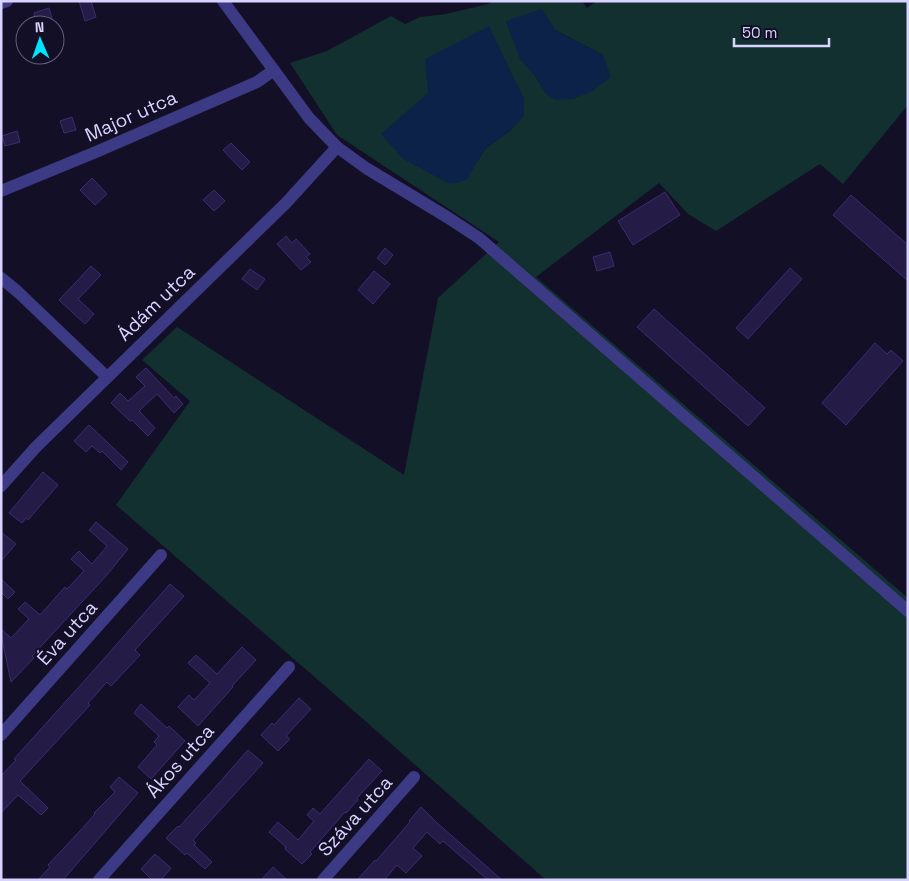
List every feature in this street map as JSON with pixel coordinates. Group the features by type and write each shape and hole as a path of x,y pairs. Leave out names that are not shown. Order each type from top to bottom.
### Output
{"street":[{"path":"1,3 7,1"},
{"path":"224,1 310,118 338,148 366,168 479,238 908,611"},
{"name":"Major utca","path":"1,191 248,86 274,70"},
{"name":"Ádám utca","path":"1,486 36,448 286,203 338,148"},
{"path":"1,278 107,377"},
{"name":"Éva utca","path":"1,735 161,555"},
{"name":"Ákos utca","path":"99,880 289,667"},
{"name":"Száva utca","path":"323,880 414,777"}],"green space":[{"path":"493,1 582,1 587,8 597,1 908,1 908,105 843,184 820,164 716,231 688,214 659,183 536,277 908,598 908,880 546,880 116,505 190,401 142,360 177,327 404,475 438,298 499,242 337,135 290,63 327,51 391,16 405,24 420,17 446,14 488,4","holes":["506,21 555,30 603,55 546,94 536,77 521,59","428,93 511,130 486,148 476,163"]}],"water":[{"path":"542,9 555,30 603,55 611,77 592,91 573,99 555,100 546,94 536,77 520,59 506,21"},
{"path":"489,26 524,99 524,116 511,130 486,148 467,180 450,184 403,159 381,134 428,93 425,59"}],"building":[{"path":"79,1 91,1 96,17 85,21"},
{"path":"49,8 51,15 34,15 34,13"},
{"path":"72,117 76,130 64,133 60,121"},
{"path":"17,131 20,142 5,146 2,136"},
{"path":"231,143 250,162 242,170 223,150"},
{"path":"92,178 107,194 95,205 80,190"},
{"path":"214,190 225,201 214,211 203,200"},
{"path":"665,192 680,215 633,245 618,221"},
{"path":"851,195 908,245 908,281 833,215"},
{"path":"286,236 292,243 296,239 310,254 306,257 311,262 301,270 277,244"},
{"path":"385,248 393,255 385,265 377,258"},
{"path":"610,252 614,266 597,271 593,257"},
{"path":"91,266 101,275 78,299 94,314 85,324 59,300"},
{"path":"790,268 802,279 748,339 736,328"},
{"path":"250,269 265,279 257,290 242,279"},
{"path":"374,271 390,284 373,304 358,290"},
{"path":"654,309 765,408 748,426 637,327"},
{"path":"875,343 887,354 891,350 903,361 846,425 822,403"},
{"path":"146,368 174,398 176,396 183,404 174,413 157,394 139,411 155,428 148,436 111,403 120,393 128,401 145,386 136,377"},
{"path":"89,425 128,462 121,470 102,451 100,453 92,446 86,452 74,441"},
{"path":"43,472 58,485 28,520 26,518 22,523 9,513"},
{"path":"96,522 128,549 11,682 1,629 11,638 29,619 18,609 25,602 40,615 65,587 67,589 84,571 71,559 79,551 92,564 107,546 89,530"},
{"path":"1,532 16,544 1,561"},
{"path":"1,579 15,592 8,599 1,592"},
{"path":"170,584 184,596 135,650 140,655 111,686 107,682 88,703 90,705 20,781 48,808 41,815 18,795 1,813 1,776"},
{"path":"242,647 256,660 198,726 178,707 189,695 194,700 210,683 188,663 196,655 217,674"},
{"path":"299,698 311,709 286,736 290,739 278,751 261,735 272,723 274,725"},
{"path":"141,704 167,728 169,726 185,741 151,779 138,767 157,745 154,742 159,736 134,713"},
{"path":"248,750 263,763 193,840 196,843 194,845 212,862 205,869 166,838 179,827"},
{"path":"369,759 382,771 310,852 312,854 302,864 269,832 278,822 298,840 314,821 307,815 313,808 320,814"},
{"path":"119,777 138,793 63,880 38,880 50,867 48,865 115,792 110,787"},
{"path":"421,807 502,880 488,880 443,841 440,844 427,832 413,848 422,856 406,873 397,865 384,880 357,880 376,861"},
{"path":"155,854 171,868 161,880 152,880 141,869"},
{"path":"273,867 287,880 261,880"}]}
